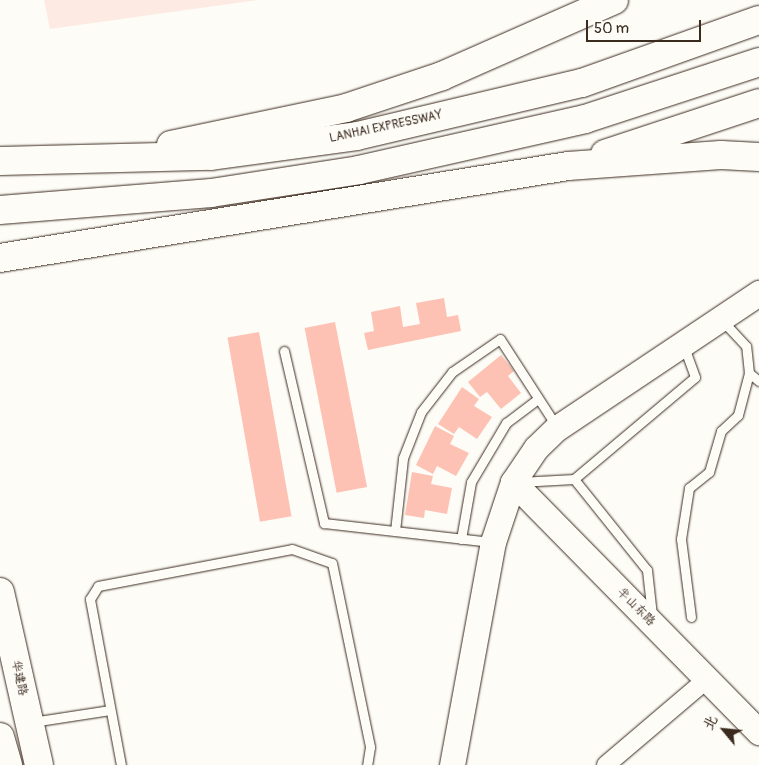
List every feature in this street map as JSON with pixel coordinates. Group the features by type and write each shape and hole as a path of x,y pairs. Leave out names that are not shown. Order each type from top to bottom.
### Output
{"main road":[{"path":"88,161 346,108 442,76 614,0"},
{"name":"LANHAI EXPRESSWAY","path":"4,161 88,161 212,156 357,136 582,83 759,20"},
{"path":"5,210 211,193 359,170 585,119 759,62"},
{"path":"568,166 759,103"},
{"path":"0,258 568,166 721,155 759,157"},
{"name":"华建路","path":"0,592 39,765"},
{"path":"0,736 8,765"}],"street":[{"path":"452,765 493,542 514,482 536,448 557,428 723,321 759,293"},
{"name":"半山东路","path":"514,482 759,732"},
{"path":"606,765 707,679"}],"lane":[{"path":"691,617 681,538 689,488 709,472 721,431 738,416 749,373 746,346 723,321"},
{"path":"395,531 402,458 421,412 452,372 500,339 557,428"},
{"path":"514,482 574,479 695,377 684,345"},
{"path":"284,351 324,523 493,542"},
{"path":"749,373 759,381"},
{"path":"461,539 471,482 506,423 538,398"},
{"path":"574,479 647,570 652,624"},
{"path":"121,765 90,599 98,586 292,549 332,564 370,747 367,765"},
{"path":"30,723 110,710"}],"shaded area":[{"path":"44,0 258,0 50,29"}],"building":[{"path":"444,298 447,317 458,315 461,331 368,350 364,333 374,331 371,312 400,306 403,327 420,324 416,303"},
{"path":"335,322 367,487 337,493 305,328"},
{"path":"259,332 291,516 260,522 227,338"},
{"path":"501,355 514,371 508,376 521,393 501,409 487,392 480,397 468,382"},
{"path":"462,387 479,399 474,406 492,417 477,439 459,427 454,434 438,424"},
{"path":"435,426 454,436 450,444 469,453 456,476 437,466 433,474 416,465"},
{"path":"412,472 433,476 431,484 452,488 447,514 425,510 424,518 405,515"}]}
